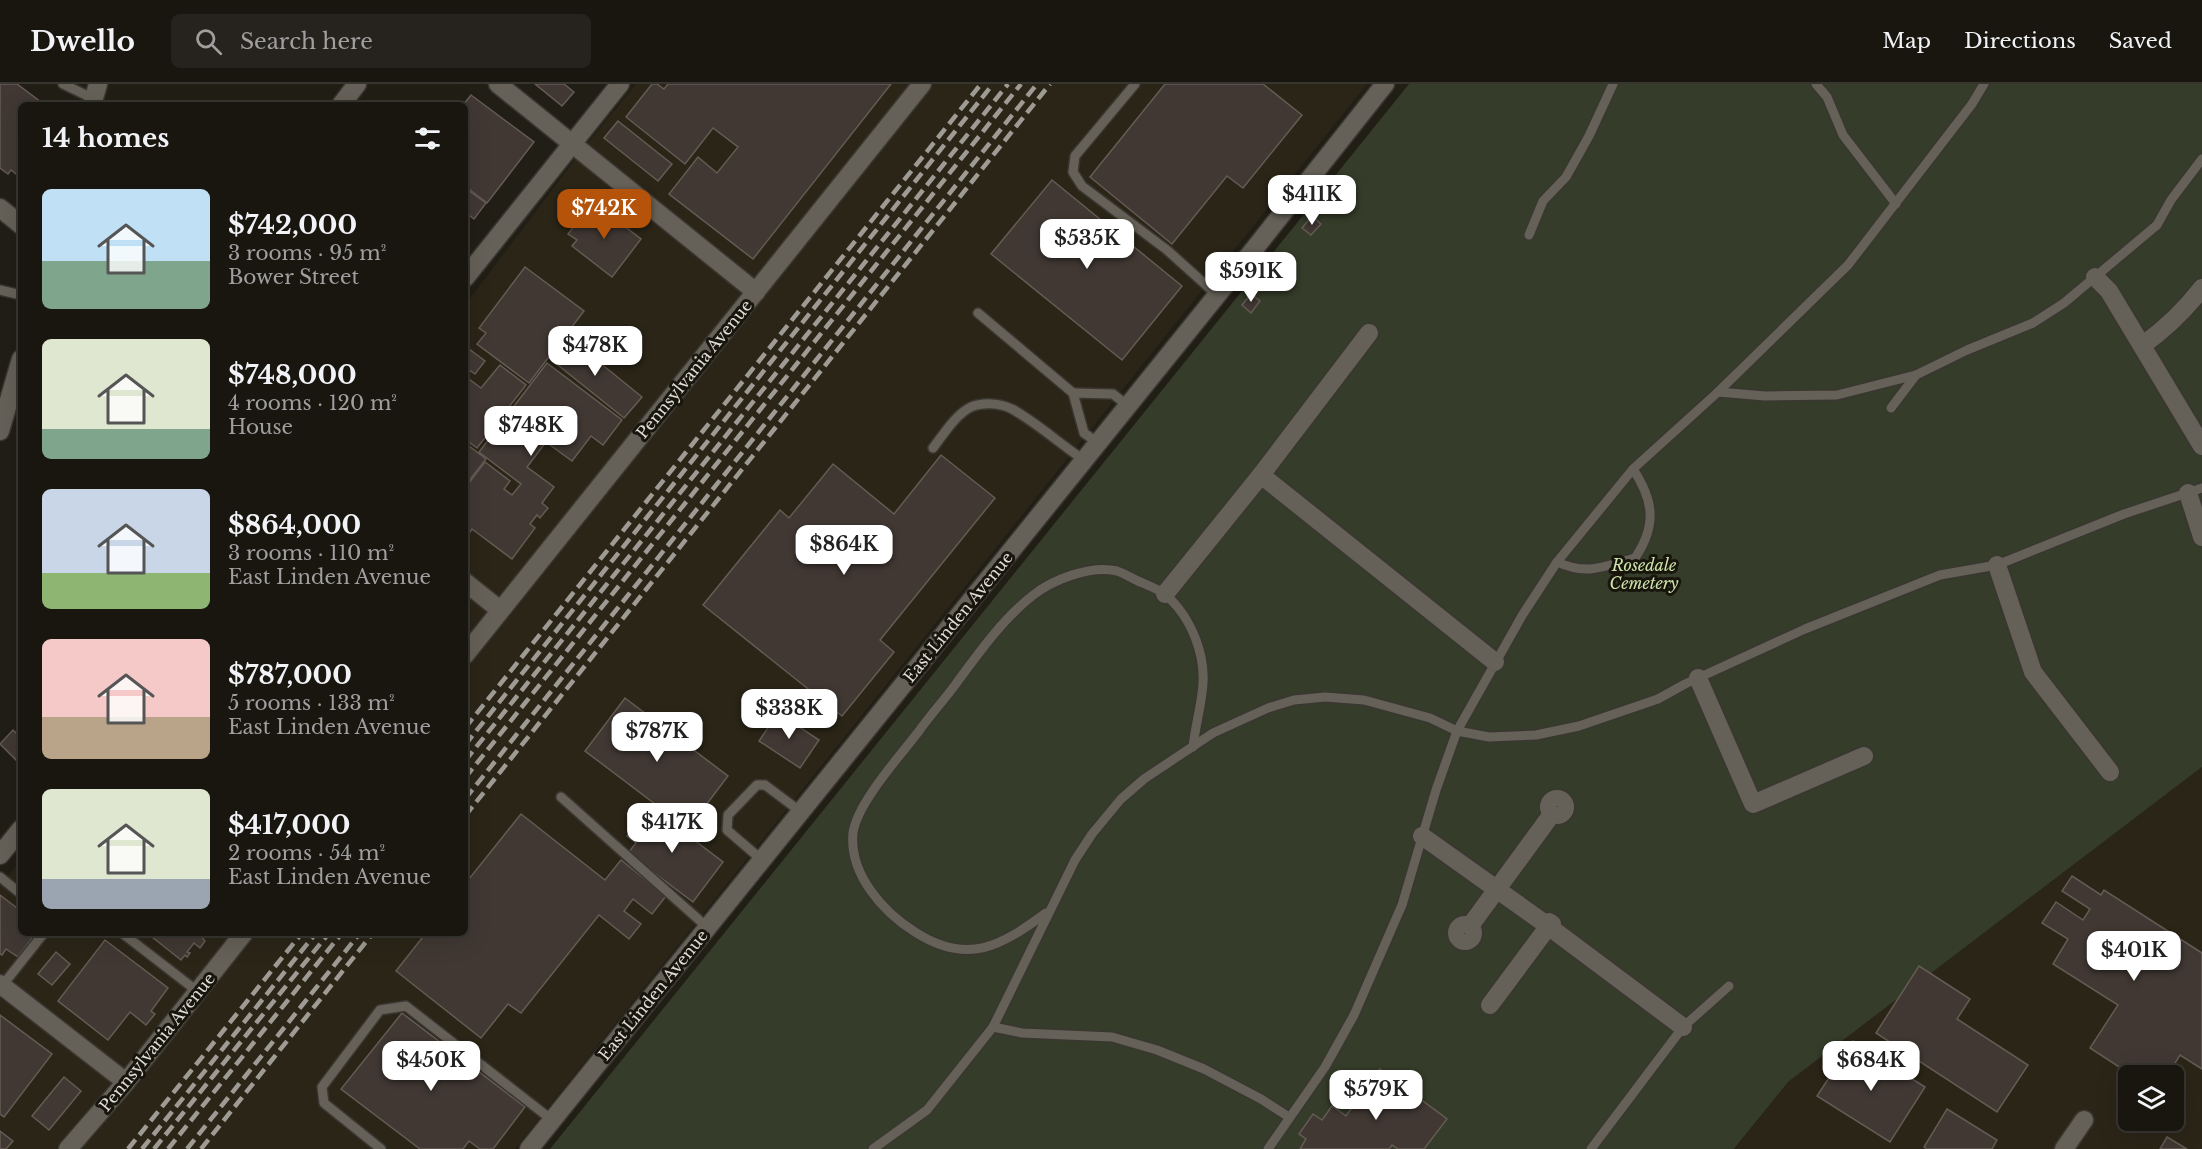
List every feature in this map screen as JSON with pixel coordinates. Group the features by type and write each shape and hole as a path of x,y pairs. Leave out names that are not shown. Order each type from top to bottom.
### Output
{"street":[{"path":"343,102 357,84"},
{"path":"498,84 756,292"},
{"path":"468,274 621,84"},
{"name":"Pennsylvania Avenue","path":"468,651 922,84"},
{"name":"East Linden Avenue","path":"529,1149 1385,84"},
{"path":"0,208 18,223"},
{"path":"2096,277 2109,291 2143,345 2202,446"},
{"path":"2143,345 2160,333 2187,307 2202,288"},
{"path":"1165,594 1261,476 1369,333"},
{"path":"0,386 18,364"},
{"path":"0,431 18,370"},
{"path":"1261,476 1495,662"},
{"path":"2195,491 2202,537"},
{"path":"1997,565 2033,672 2110,772"},
{"path":"468,584 500,610"},
{"path":"1698,678 1753,804 1864,756"},
{"path":"1470,926 1552,814"},
{"path":"0,855 18,834"},
{"path":"1422,836 1683,1027"},
{"path":"1490,1005 1547,928"},
{"name":"Pennsylvania Avenue","path":"68,1149 126,1082 242,936"},
{"path":"1,985 126,1082"},
{"path":"2064,1149 2084,1120"}],"lane":[{"path":"63,84 95,96"},
{"path":"1135,84 1076,156 1073,172 1082,186 1167,250 1217,295"},
{"path":"1529,235 1543,201 1566,177 1589,136 1613,84"},
{"path":"1816,84 1827,97 1843,135 1896,204"},
{"path":"1268,1149 1325,1067 1354,1015 1402,905 1436,790 1457,731 1495,662 1557,562 1633,469 1718,392 1848,265 1972,104 1984,84"},
{"path":"1718,392 1765,396 1837,395 1916,375 1967,350 2033,323 2064,303 2157,225 2170,200 2202,159"},
{"path":"0,290 18,294"},
{"path":"978,313 1073,393 1084,433 1098,443"},
{"path":"1891,408 1916,375"},
{"path":"1073,393 1113,394 1128,406"},
{"path":"933,448 969,408 981,404 995,404 1011,408 1084,460"},
{"path":"1557,562 1587,571 1635,558 1644,546 1651,519 1645,488 1633,469"},
{"path":"873,1149 927,1110 993,1026 1075,860 1092,834 1121,799 1144,779 1213,733 1268,708 1294,700 1325,697 1364,700 1395,707 1430,718 1457,731 1489,736 1536,735 1579,726 1658,699 1804,629 1940,575 1997,565 2124,514 2195,491"},
{"path":"1049,911 1023,930 989,948 959,950 934,944 893,918 861,876 853,848 854,831 868,797 984,644 1032,596 1049,585 1083,571 1117,571 1165,594 1187,618 1201,656 1204,674 1193,747"},
{"path":"762,860 727,830 728,815 757,786 765,786 801,812"},
{"path":"561,797 707,927"},
{"path":"0,877 18,892"},
{"path":"1,985 42,936"},
{"path":"126,936 197,991"},
{"path":"1591,1149 1683,1027 1729,986"},
{"path":"381,1149 324,1103 322,1087 380,1011 406,1006 552,1120"},
{"path":"993,1026 1022,1033 1112,1036 1157,1050 1204,1069 1261,1099 1289,1117"}],"shaded area":[{"path":"636,84 1367,84 515,1149 0,1149 0,886 18,864 18,936 468,936 468,301 586,145"},
{"path":"2202,767 2202,1149 1735,1149 1788,1082"}],"green space":[{"name":"Rosedale Cemetery","path":"1409,84 2202,84 2202,767 1788,1082 1734,1149 550,1149"}],"building":[{"path":"0,84 17,84 41,102 18,102 18,176 11,170 8,174 0,168"},
{"path":"535,84 564,84 574,92 562,106"},
{"path":"652,84 657,84 664,89 668,84 891,84 753,259 669,194 698,157 717,173 738,147 713,128 685,164 626,117"},
{"path":"1165,84 1263,84 1302,115 1243,188 1227,176 1172,244 1090,177"},
{"path":"471,95 534,142 487,203 468,188 468,102 465,102"},
{"path":"618,121 672,164 658,181 604,138"},
{"path":"1052,180 1182,286 1122,360 991,254"},
{"path":"468,190 486,203 474,219 468,214"},
{"path":"589,207 598,215 602,209 641,239 612,277 572,246 577,240 568,234"},
{"path":"1312,216 1321,224 1311,235 1302,228"},
{"path":"525,267 584,311 529,383 477,344 486,333 479,328"},
{"path":"1251,294 1260,301 1251,313 1242,305"},
{"path":"567,336 642,397 624,418 549,358"},
{"path":"468,348 485,361 475,374 468,369"},
{"path":"547,363 622,420 603,445 591,436 572,461 546,442 527,467 554,487 542,503 548,508 540,518 537,515 530,524 535,528 512,559 472,529 468,535 468,484 485,462 510,481 504,489 512,495 521,484 479,452"},
{"path":"500,365 526,385 477,448 468,441 468,378 481,388"},
{"path":"468,445 486,459 468,482"},
{"path":"941,455 995,498 880,640 894,652 842,716 703,605 780,510 789,518 833,464 894,514"},
{"path":"625,698 728,776 688,829 585,751"},
{"path":"778,713 819,740 800,768 759,741"},
{"path":"13,730 18,735 18,762 0,744"},
{"path":"649,806 723,862 693,902 628,853 636,843 627,836"},
{"path":"521,814 605,880 621,860 666,896 652,914 633,899 624,911 641,924 629,939 599,915 521,1013 508,1004 481,1038 396,971 424,936 468,936 468,880"},
{"path":"2072,876 2101,895 2104,890 2202,953 2202,1069 2180,1055 2174,1065 2118,1066 2090,1048 2118,1005 2053,964 2068,939 2042,923 2056,902 2083,920 2090,909 2062,891"},
{"path":"0,895 18,909 18,936 34,936 18,957 6,949 2,955 0,954"},
{"path":"151,936 201,936 205,941 200,948 194,943 187,952 190,953 187,957 185,955 181,960"},
{"path":"105,940 168,988 151,1011 155,1014 146,1025 130,1012 108,1040 58,1001"},
{"path":"56,952 70,964 52,985 38,974"},
{"path":"1919,966 1970,999 1957,1019 2028,1065 1997,1112 1876,1033"},
{"path":"402,1013 525,1107 493,1149 480,1149 469,1141 463,1149 420,1149 341,1089"},
{"path":"0,1015 52,1054 4,1117 0,1114"},
{"path":"1853,1041 1925,1087 1890,1142 1817,1096"},
{"path":"1380,1069 1447,1119 1424,1149 1398,1149 1392,1145 1389,1149 1300,1149 1306,1139 1299,1134 1313,1114 1322,1120 1332,1106 1346,1116"},
{"path":"64,1077 81,1091 49,1130 32,1116"},
{"path":"1947,1109 1997,1140 1992,1149 1927,1149 1924,1147"},
{"path":"0,1131 13,1141 6,1149 0,1149"},
{"path":"2167,1137 2187,1149 2160,1149"}],"railway":[{"path":"468,724 981,84"},
{"path":"468,741 993,84"},
{"path":"468,757 1008,84"},
{"path":"468,774 1021,84"},
{"path":"468,795 1037,84"},
{"path":"468,812 1050,84"},
{"path":"128,1149 300,936"},
{"path":"142,1149 314,936"},
{"path":"154,1149 327,936"},
{"path":"168,1149 340,936"},
{"path":"187,1149 358,936"},
{"path":"201,1149 371,936"}]}
